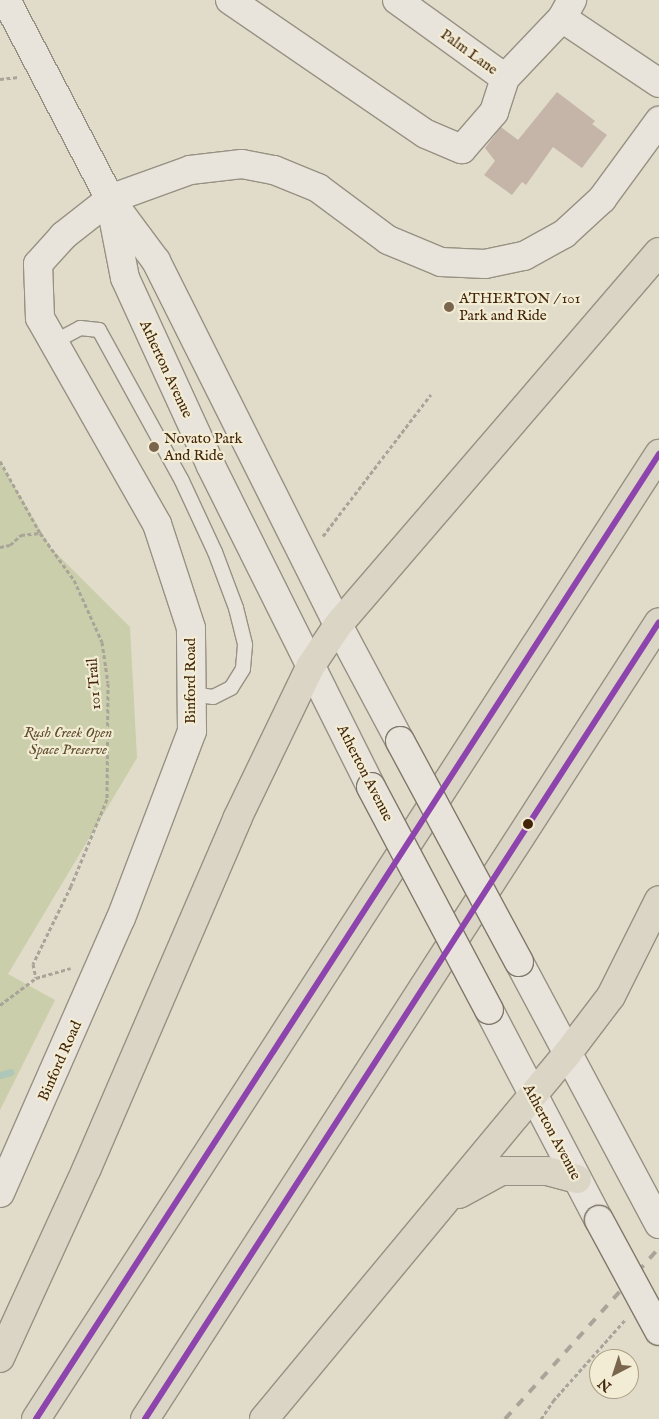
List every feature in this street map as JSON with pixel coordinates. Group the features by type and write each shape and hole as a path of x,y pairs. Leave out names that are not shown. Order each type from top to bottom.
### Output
{"highway":[{"path":"0,1358 87,1168 237,818 310,667 338,625 659,252"},
{"path":"36,1419 659,454"},
{"path":"145,1419 659,622"},
{"path":"264,1419 567,1054 611,996 659,900"},
{"path":"445,1203 482,1179 501,1172 546,1171 577,1179"}],"main road":[{"name":"Atherton Avenue","path":"6,0 110,199 156,262 338,625 659,1224"},
{"path":"230,0 426,134 462,149 494,112 505,78"},
{"name":"Palm Lane","path":"398,0 505,78 567,9"},
{"path":"567,9 659,83"},
{"name":"Binford Road","path":"0,1194 104,959 192,731 191,628 157,524 40,318 38,264 62,236 110,199 190,170 242,164 274,170 318,188 388,240 441,262 485,264 524,256 564,234 602,199 659,121"},
{"name":"Atherton Avenue","path":"110,199 125,278 210,466 371,787 659,1331"}],"lane":[{"path":"54,342 80,328 99,330 182,482 216,552 236,608 245,645 243,670 232,688 213,697 192,694"}],"path":[{"path":"324,536 431,394"},
{"name":"101 Trail","path":"0,461 40,533 74,580 102,642 108,683 107,799 71,886 33,964 36,978"},
{"path":"0,547 10,544 21,535 40,533"},
{"path":"0,1005 36,978 104,959"},
{"path":"541,1419 553,1401 628,1317"}],"green space":[{"name":"Rush Creek Open Space Preserve","path":"0,462 51,548 130,627 137,758 8,974 55,1000 0,1110"}],"building":[{"path":"557,92 595,121 592,124 607,135 582,168 553,147 526,185 522,182 512,195 484,175 495,161 485,148 501,127 518,140"}],"waterway":[{"path":"0,1075 11,1072"}],"railway":[{"path":"505,1419 659,1248"}],"transit line":[{"path":"36,1419 659,454"},
{"path":"145,1419 659,622"}],"place":[{"name":"ATHERTON / 101 Park and Ride","path":"449,307"},
{"name":"Novato Park And Ride","path":"154,447"}]}
